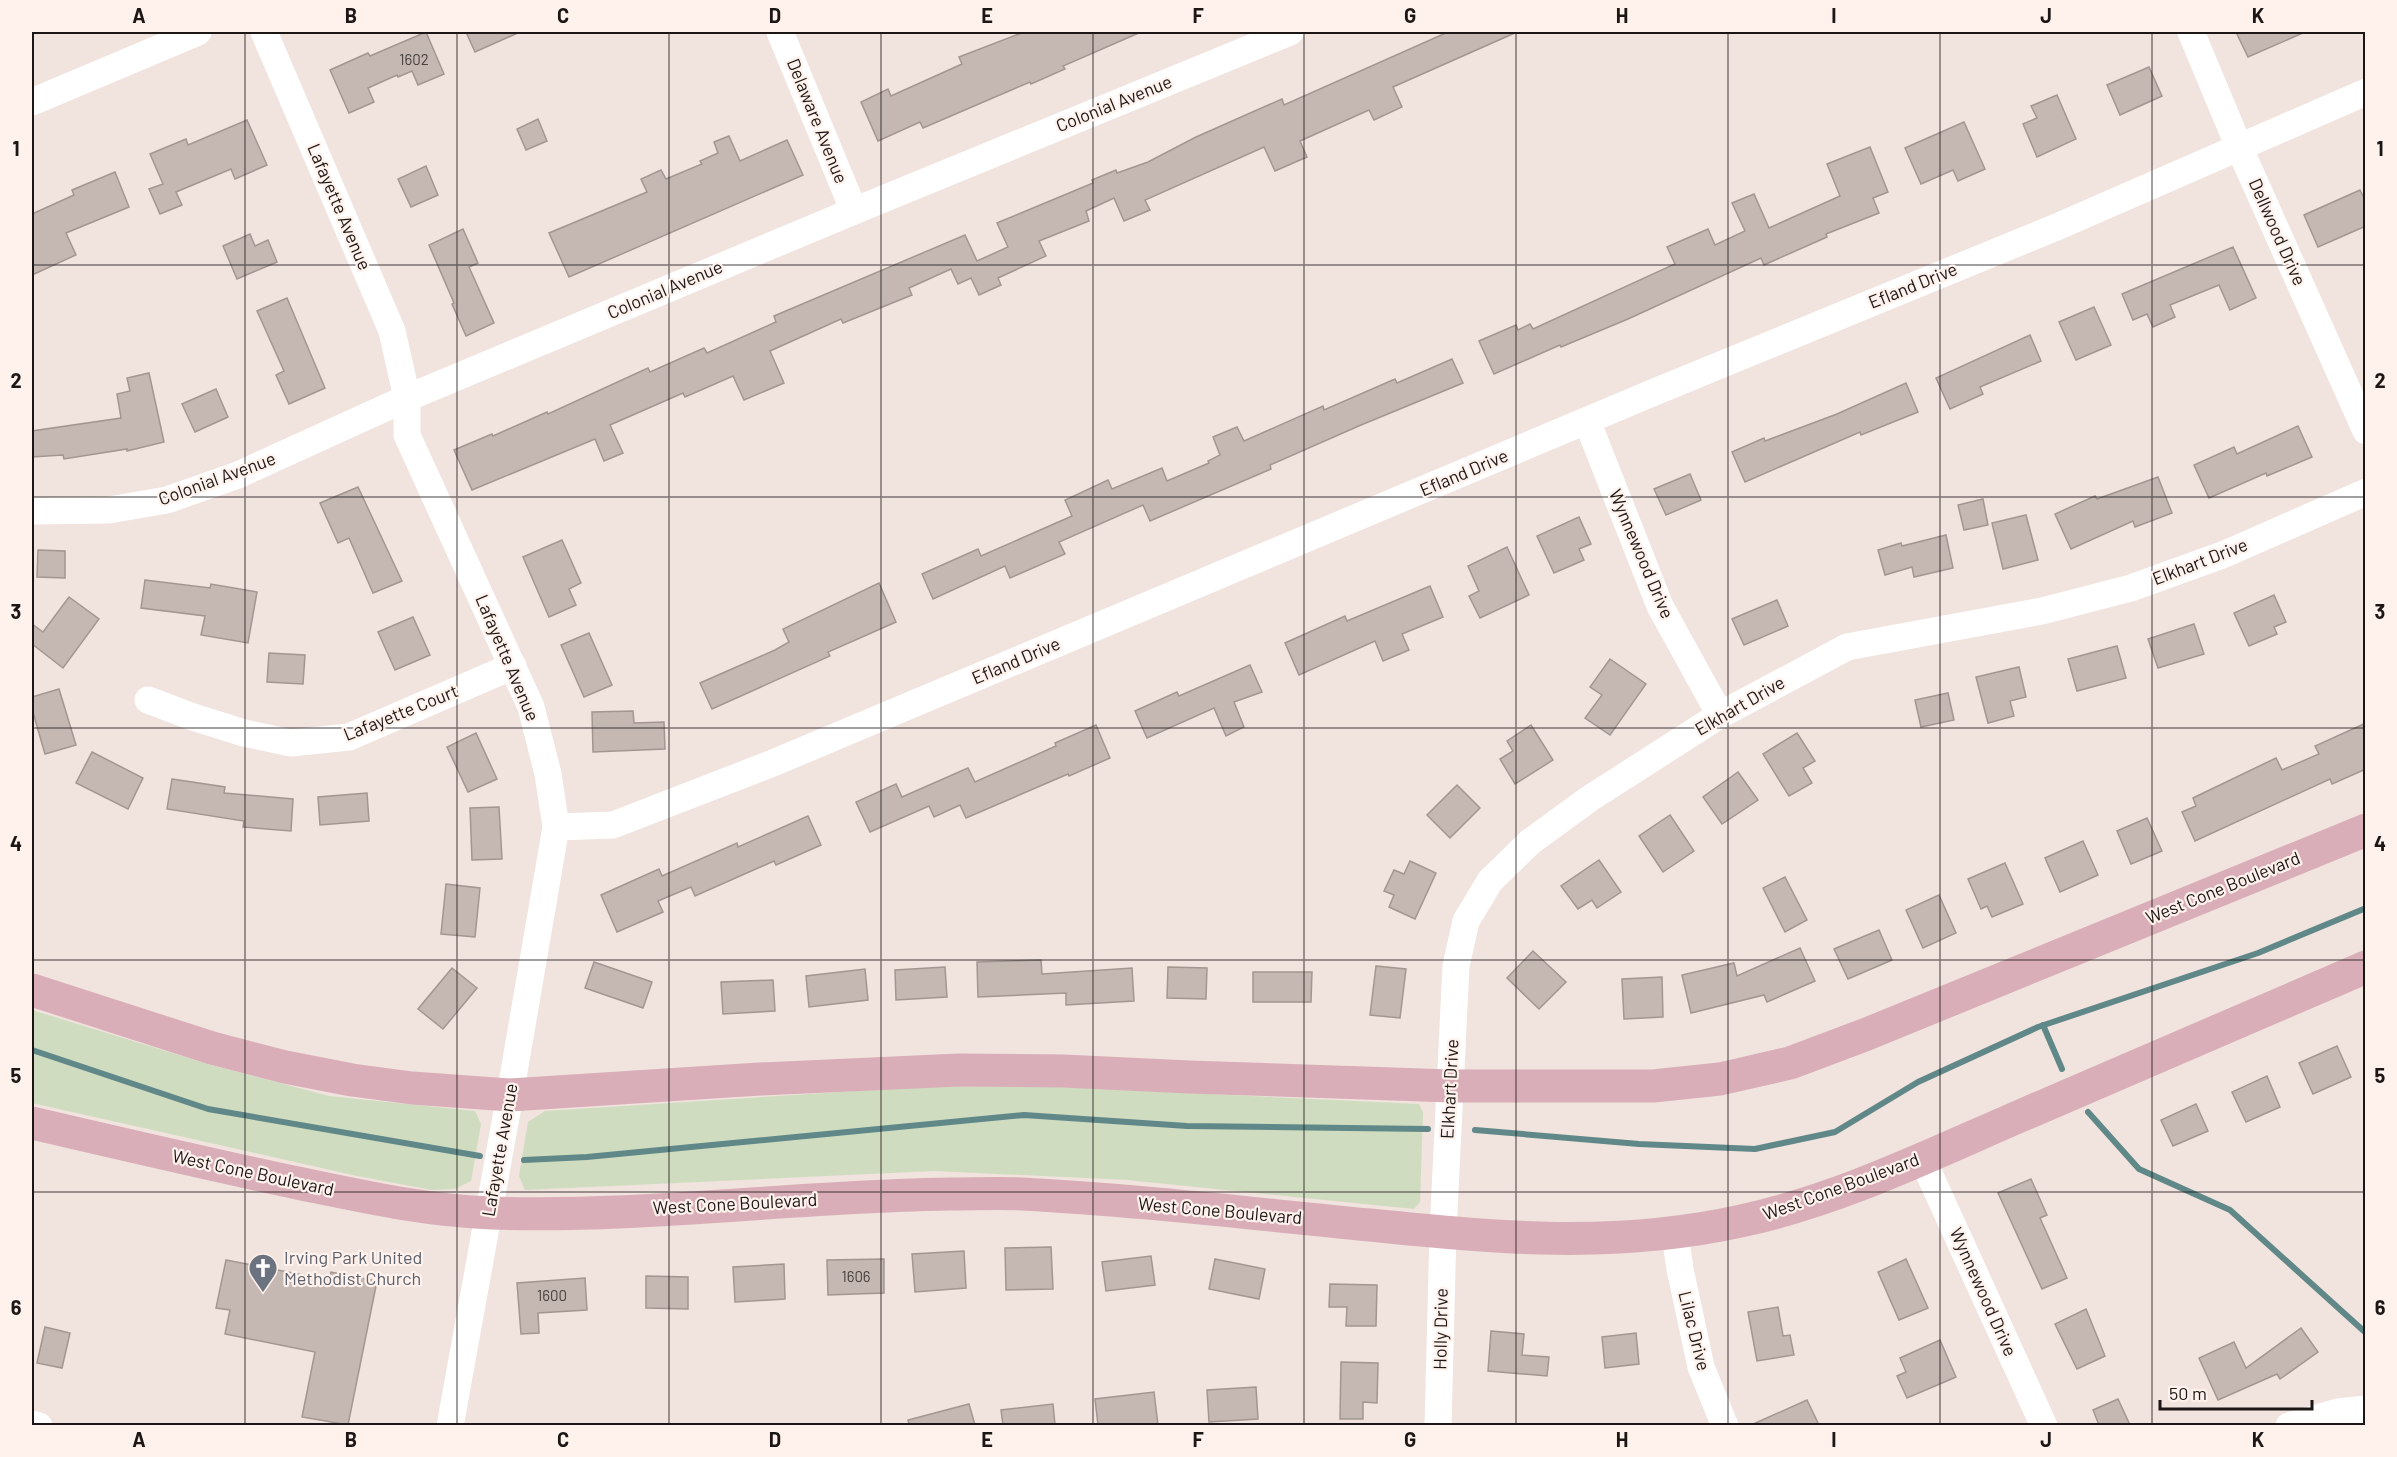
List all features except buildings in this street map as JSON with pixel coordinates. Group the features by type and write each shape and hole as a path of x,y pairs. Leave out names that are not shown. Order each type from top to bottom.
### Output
{"main road":[{"name":"West Cone Boulevard","path":"32,990 212,1048 285,1067 352,1080 412,1088 510,1095 760,1079 959,1070 1064,1071 1450,1086 1653,1086 1720,1078 1790,1063 1868,1034 2366,830"},
{"name":"West Cone Boulevard","path":"32,1123 421,1208 489,1213 561,1213 889,1195 1016,1194 1145,1203 1443,1232 1591,1240 1675,1234 1794,1208 1922,1158 2366,967"}],"street":[{"path":"32,102 198,32"},
{"name":"Lafayette Avenue","path":"264,32 392,331 407,398 407,435 531,707 548,774 555,827 510,1095 450,1425"},
{"name":"Delaware Avenue","path":"780,32 854,211"},
{"name":"Dellwood Drive","path":"2191,32 2239,147 2366,431"},
{"name":"Colonial Avenue","path":"32,511 109,510 167,500 238,475 407,398 1284,33"},
{"name":"Efland Drive","path":"555,827 613,825 763,767 1587,421 2059,226 2366,92"},
{"name":"Wynnewood Drive","path":"1587,421 1660,606 1720,715"},
{"name":"Elkhart Drive","path":"1443,1232 1456,966 1466,921 1490,881 1530,842 1589,799 1720,715 1847,646 2042,611 2131,588 2225,554 2366,492"},
{"name":"Lafayette Court","path":"148,700 244,733 291,743 349,737 513,666"},
{"name":"Wynnewood Drive","path":"1922,1158 2044,1425"},
{"name":"Holly Drive","path":"1438,1425 1443,1232"},
{"name":"Lilac Drive","path":"1675,1234 1680,1269 1701,1367 1725,1425"},
{"path":"2289,1425 2338,1412 2366,1409"},
{"path":"32,1424 39,1425"}],"green space":[{"path":"32,1010 211,1065 329,1096 475,1111 481,1124 471,1181 455,1189 432,1190 357,1176 32,1103"},
{"path":"1038,1086 1419,1104 1423,1112 1420,1202 1414,1209 1127,1180 934,1171 525,1190 519,1176 528,1122 545,1111 919,1087"}],"waterway":[{"path":"1475,1130 1639,1144 1755,1149 1835,1132 1918,1082 2038,1027 2258,953 2366,908"},
{"path":"2043,1025 2062,1069"},
{"path":"32,1050 208,1109 480,1156"},
{"path":"2088,1112 2139,1169 2230,1210 2366,1333"},
{"path":"524,1160 587,1157 1024,1115 1187,1126 1428,1129"}],"place":[{"name":"Irving Park United Methodist Church","path":"263,1294"}]}
